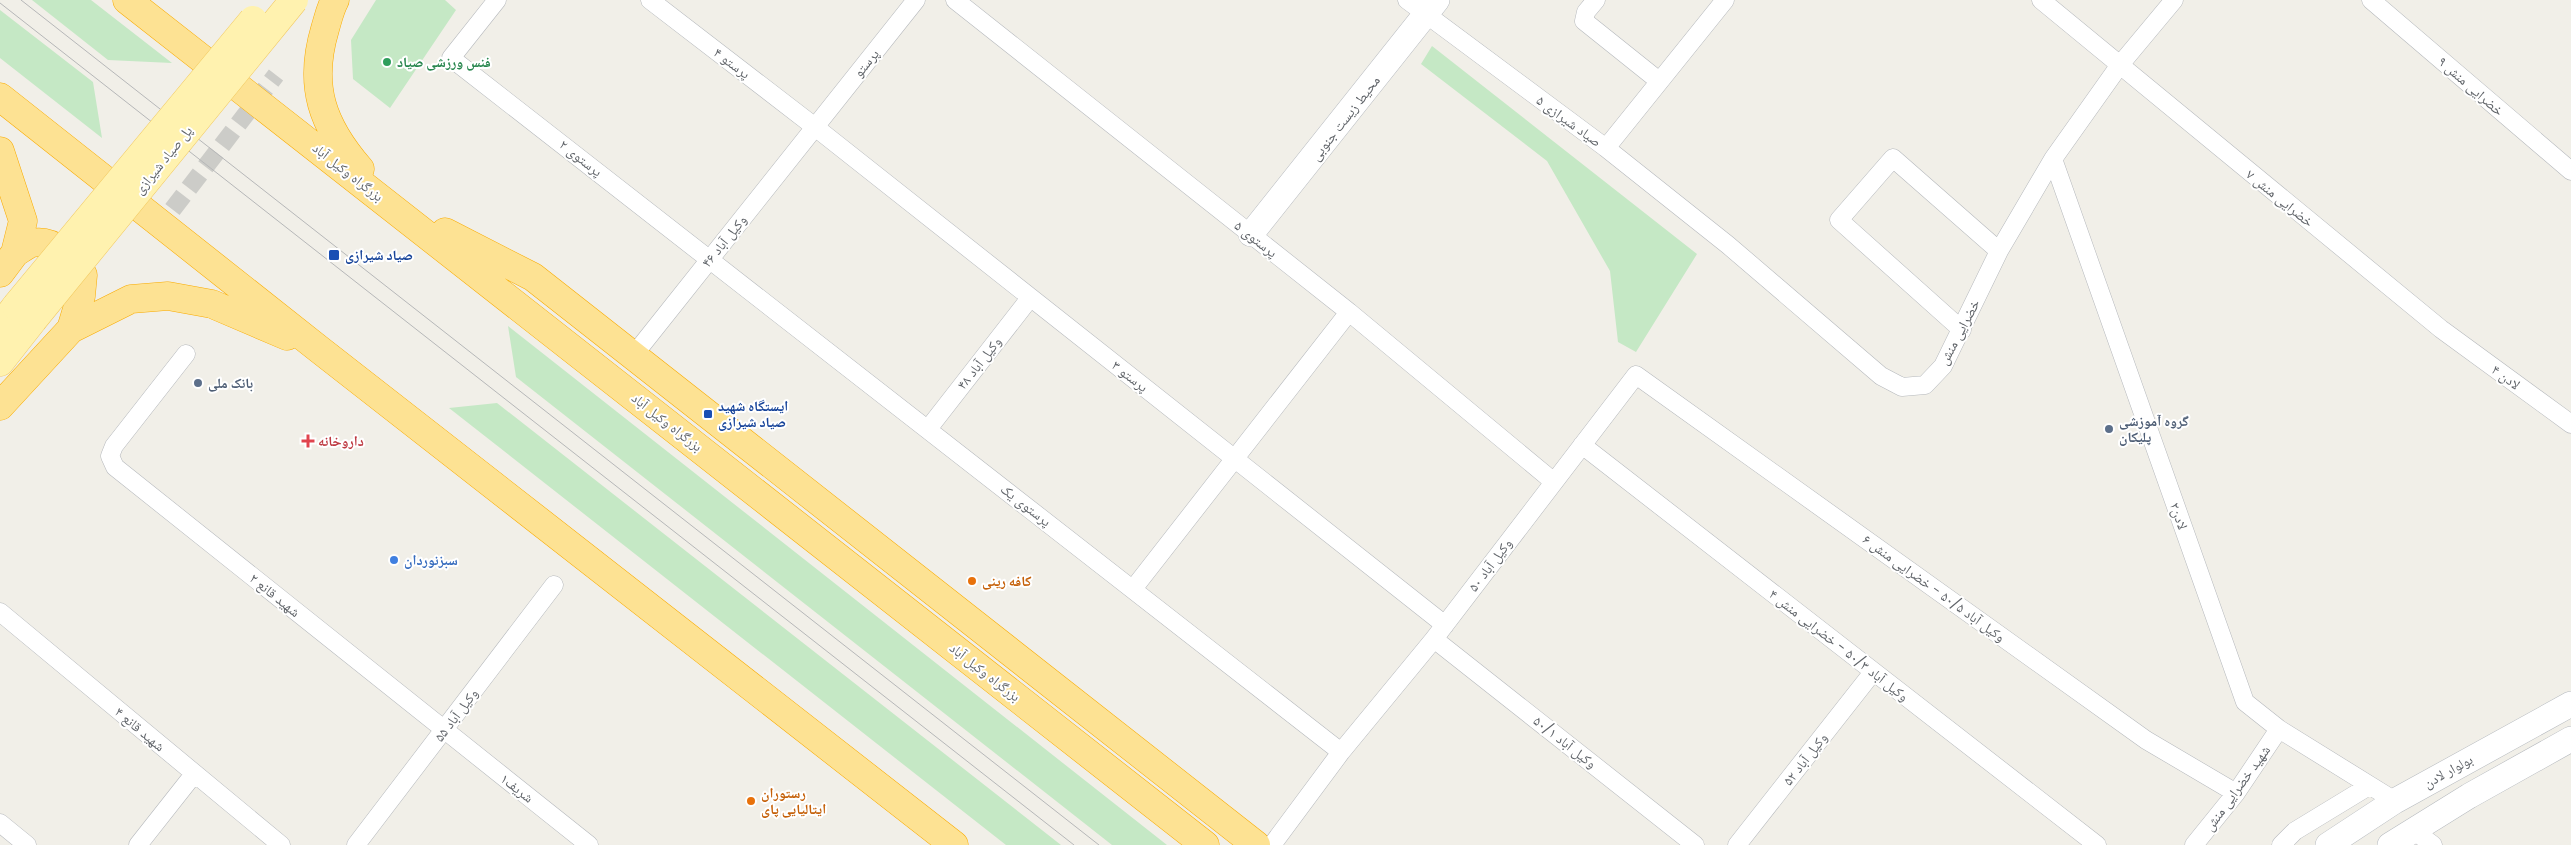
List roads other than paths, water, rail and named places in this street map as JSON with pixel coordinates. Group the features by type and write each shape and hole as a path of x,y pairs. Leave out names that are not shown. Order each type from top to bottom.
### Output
{"highway":[{"name":"بزرگراه وکیل آباد","path":"128,0 1204,845"},
{"path":"280,0 296,8 308,10 334,3"},
{"path":"334,3 319,50 317,86 325,119 344,151 389,204 533,276 1256,845"},
{"path":"0,97 320,350 954,845"},
{"path":"0,151 23,221 7,263"},
{"path":"7,263 33,243 50,244 73,259 84,275 81,296 71,329"},
{"path":"0,406 71,329 131,298 168,296 212,304 320,350"}],"main road":[{"name":"پل صیاد شیرازی","path":"16,318 270,0"},
{"name":"پل صیاد شیرازی","path":"16,318 294,0"},
{"name":"محیط زیست جنوبی","path":"1251,234 1423,5"},
{"path":"0,362 16,318"},
{"name":"بولوار لادن","path":"2328,845 2395,801 2571,704"},
{"path":"2390,845 2412,830 2571,739"}],"street":[{"name":"پرستوی ۲","path":"497,0 451,58 711,258"},
{"name":"پرستو ۴","path":"650,0 815,127"},
{"name":"پرستو","path":"815,127 916,0"},
{"name":"پرستوی ۵","path":"956,0 1349,312 1554,482"},
{"path":"1596,0 1586,12 1584,21 1659,81"},
{"path":"1606,148 1725,0"},
{"name":"خضرایی منش ۷","path":"2041,0 2441,329"},
{"name":"خضرایی منش","path":"1728,245 1881,376 1902,387 1925,385 1943,366 2000,251 2053,159 2119,66 2174,0"},
{"name":"خضرایی منش ۹","path":"2371,0 2571,171"},
{"name":"صیاد شیرازی ۵","path":"1423,5 1728,245"},
{"name":"۴۶ وکیل آباد","path":"633,356 815,127"},
{"name":"پرستو ۳","path":"815,127 1235,459 1440,632"},
{"path":"1962,330 1839,220 1893,158 2000,251"},
{"name":"لادن۲","path":"2053,159 2245,702 2279,730 2395,801"},
{"name":"پرستوی یک","path":"711,258 1341,752"},
{"name":"۴۸ وکیل آباد","path":"928,428 1030,298"},
{"path":"1133,589 1349,312"},
{"name":"لادن ۴","path":"2441,329 2571,424"},
{"name":"شهید قانع ۲","path":"186,354 114,446 110,456 115,467 444,730"},
{"name":"۵۰ وکیل آباد","path":"1272,845 1341,752 1440,632 1636,374"},
{"name":"وکیل آباد ۵۰/۵ - خضرایی منش ۶","path":"1636,374 2146,740 2236,794"},
{"name":"وکیل آباد ۵۰/۳ - خضرایی منش ۴","path":"1582,444 2097,845"},
{"name":"۵۵ وکیل آباد","path":"356,845 554,585"},
{"name":"شهید قانع ۴","path":"0,612 281,845"},
{"name":"وکیل آباد ۵۰/۱","path":"1440,632 1695,845"},
{"name":"۵۲ وکیل آباد","path":"1737,845 1873,672"},
{"name":"شریف١","path":"444,730 589,845"},
{"name":"شهید خضرایی منش","path":"2194,845 2236,794 2279,730"},
{"path":"138,845 194,774"},
{"path":"2281,845 2295,831 2369,786"},
{"path":"0,823 27,845"},
{"path":"2412,830 2433,845"}],"tunnel":[{"path":"156,231 276,75"}],"tram line":[{"path":"21,0 1099,845"},
{"path":"0,3 1074,845"}],"place":[{"name":"فنس ورزشی صیاد","path":"387,62"},
{"name":"صیاد شیرازی","path":"334,255"},
{"name":"بانک ملی","path":"198,383"},
{"name":"ایستگاه شهید صیاد شیرازی","path":"708,414"},
{"name":"گروه آموزشی پلیکان","path":"2109,429"},
{"name":"داروخانه","path":"308,441"},
{"name":"سبزنوردان","path":"394,560"},
{"name":"کافه رینی","path":"972,581"},
{"name":"رستوران ایتالیایی پای","path":"751,801"}]}
